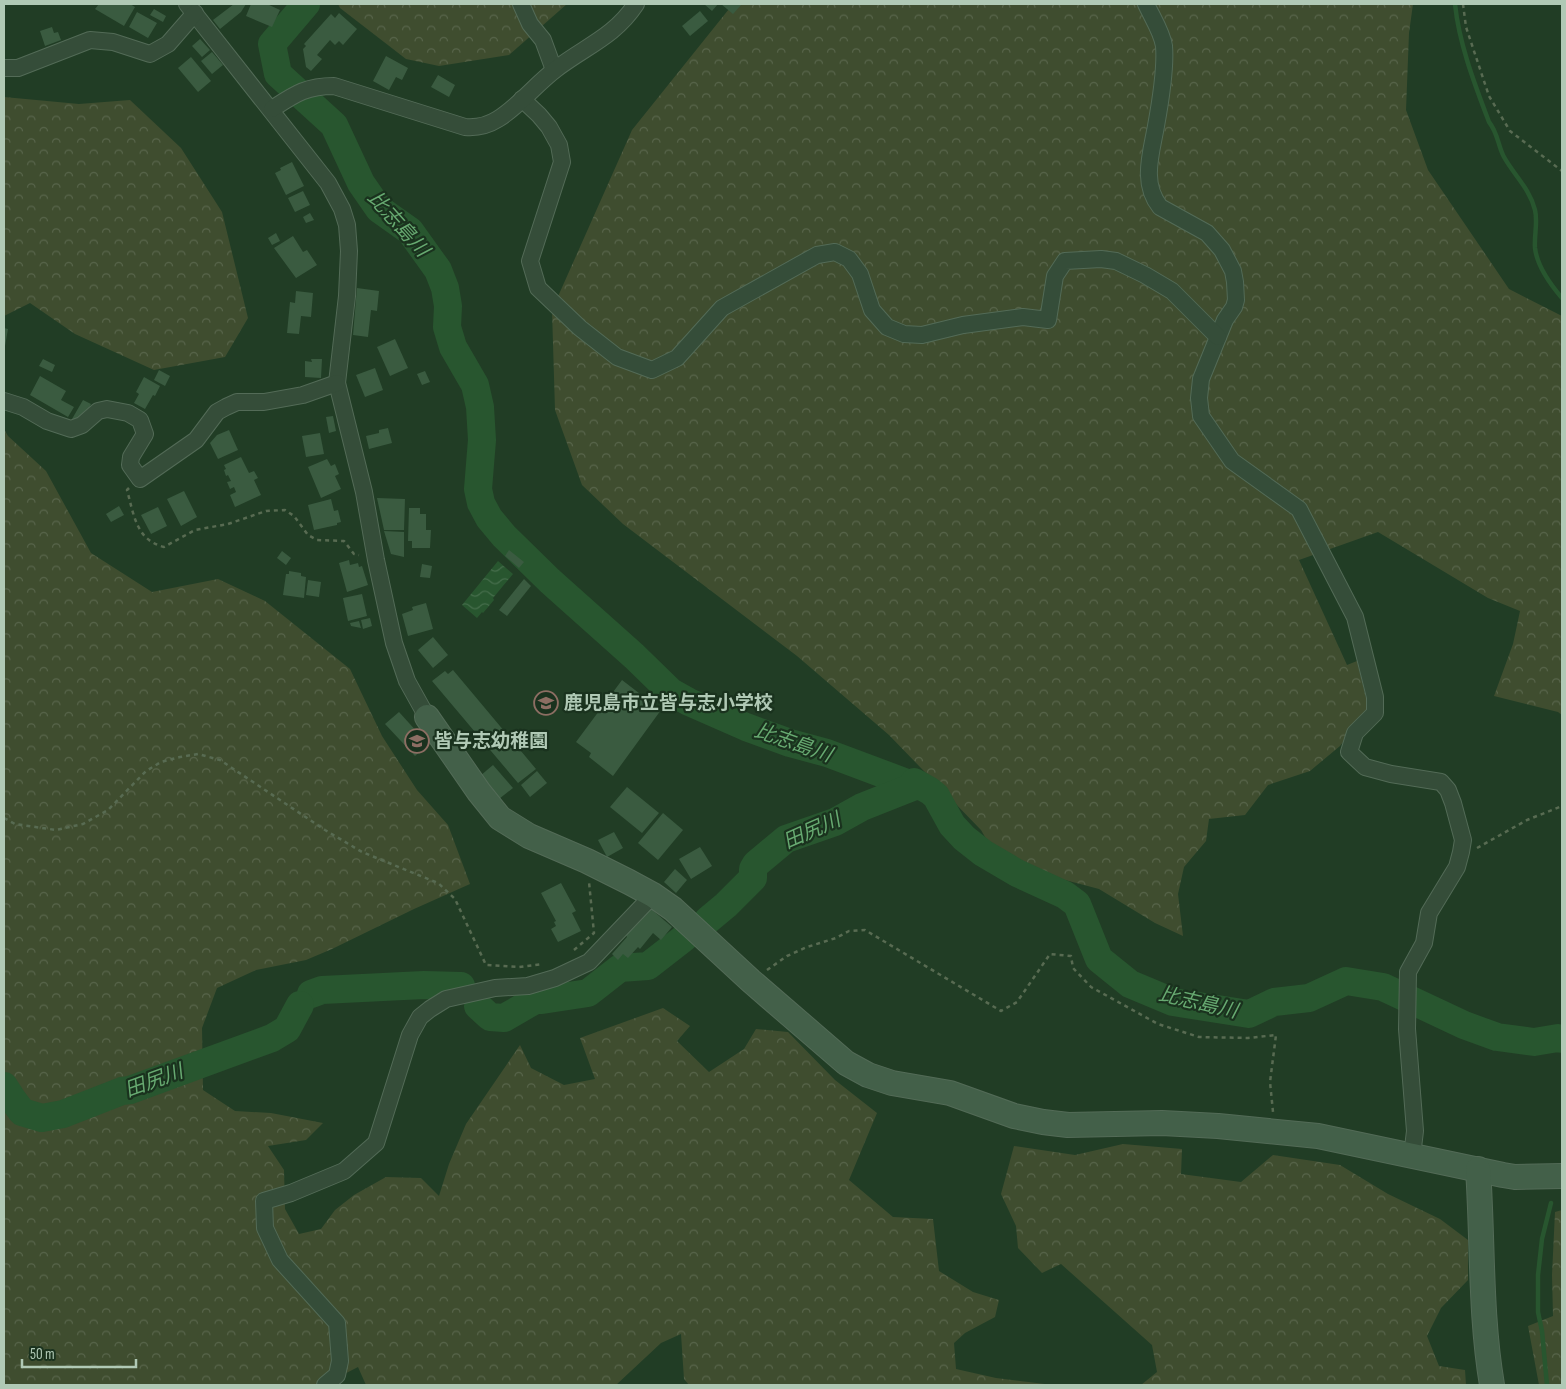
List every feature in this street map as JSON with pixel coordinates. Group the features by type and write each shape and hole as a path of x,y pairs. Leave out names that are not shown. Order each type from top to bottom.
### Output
{"street":[{"path":"521,4 530,24 543,40 554,70"},
{"path":"278,105 316,86 334,86 465,127 485,126 498,119 554,70 614,30 627,18 636,4"},
{"path":"1146,4 1162,39 1164,55 1156,124 1148,164 1150,188 1160,208 1207,233 1222,250 1233,271 1236,282 1236,300 1201,379 1199,398 1201,416 1232,461 1299,509 1355,617 1375,697 1375,705 1374,713 1355,733 1349,752 1365,767 1391,774 1442,782 1450,797 1461,829 1463,840 1457,866 1429,913 1424,943 1408,972 1407,1029 1414,1131 1412,1156"},
{"path":"4,68 18,68 90,40 113,42 150,54 168,44 191,9 278,105 293,139 328,183 342,209 347,225 349,250 347,296 337,383 364,492 376,560 394,642 407,681 427,717 479,792 500,818 529,836 587,861 653,895 673,909 751,981 846,1062 868,1075 892,1083 950,1093 1014,1116 1043,1122 1068,1125 1162,1123 1218,1126 1318,1136 1515,1177 1562,1176"},
{"path":"522,99 549,127 559,145 562,162 530,261 538,288 580,328 617,357 652,370 677,358 722,308 818,256 835,252 849,259 860,274 872,310 887,327 904,334 922,335 963,325 1023,317 1048,320 1055,276 1065,261 1101,259 1116,261 1145,275 1172,292 1218,337"},
{"path":"4,401 23,407 47,421 71,429 82,425 98,411 107,409 128,413 140,420 145,434 131,457 130,465 140,479 196,440 217,412 226,407 237,402 264,402 303,395 337,383"},
{"path":"325,1385 337,1375 340,1361 337,1323 280,1260 265,1228 264,1201 291,1193 344,1171 376,1142 410,1035 420,1017 430,1009 446,999 495,988 528,986 554,978 589,962 653,895"},
{"path":"1478,1169 1483,1314 1486,1353 1492,1385"}],"path":[{"path":"1463,4 1466,27 1490,96 1510,131 1562,171"},
{"path":"140,479 127,490 135,519 142,534 154,544 164,547 195,530 228,524 266,511 285,510 294,516 308,535 317,540 344,541 354,554 376,560"},
{"path":"4,818 15,824 56,830 83,824 108,810 146,771 161,762 180,756 198,754 220,760 324,830 362,852 438,883 454,899 486,965 519,967 548,963"},
{"path":"1461,852 1472,851 1527,820 1562,806"},
{"path":"570,954 594,933 587,861"},
{"path":"751,981 788,956 801,950 836,938 848,931 866,930 1001,1011 1017,1002 1050,954 1071,956 1073,968 1091,987 1158,1024 1199,1036 1248,1038 1276,1035 1270,1082 1274,1132"}],"green space":[{"path":"338,4 567,4 509,55 439,66 406,59 340,8"},
{"path":"733,4 1413,4 1409,33 1406,110 1428,170 1509,289 1562,316 1562,715 1558,712 1494,696 1513,644 1520,611 1488,598 1378,532 1299,560 1347,665 1357,661 1369,710 1340,746 1310,771 1268,785 1245,815 1209,819 1206,841 1184,867 1178,894 1183,936 1155,923 1099,889 1050,876 1014,859 988,842 981,830 889,735 797,656 623,524 582,485 555,410 552,310 632,130"},
{"path":"4,97 79,104 130,100 181,148 222,212 248,318 225,357 154,370 75,334 30,303 4,316"},
{"path":"4,429 8,436 46,471 91,553 152,592 218,579 265,601 350,669 382,736 417,790 448,825 470,884 306,960 256,970 217,988 202,1028 203,1090 235,1111 271,1113 323,1123 306,1140 268,1146 284,1170 285,1209 299,1234 321,1229 335,1210 354,1195 386,1177 421,1178 439,1196 449,1164 466,1124 520,1045 531,1068 564,1085 595,1079 580,1038 663,1008 690,1026 677,1041 709,1072 744,1049 756,1029 788,1032 835,1080 877,1113 849,1180 893,1217 933,1219 939,1271 973,1292 999,1300 995,1317 965,1333 954,1343 956,1369 996,1378 1053,1385 689,1385 684,1379 681,1334 661,1343 616,1385 366,1385 358,1367 323,1385 4,1385"},
{"path":"1123,1144 1182,1149 1181,1174 1241,1182 1273,1155 1340,1165 1388,1194 1440,1219 1468,1240 1468,1280 1441,1308 1427,1336 1439,1366 1465,1370 1466,1385 1141,1385 1157,1372 1152,1345 1061,1264 1042,1273 1018,1248 1016,1226 1001,1194 1014,1146 1075,1155"},
{"path":"1562,1210 1562,1385 1539,1385 1528,1326 1553,1316 1552,1275 1555,1212"}],"water":[{"path":"498,561 513,574 493,598 494,600 477,618 462,605"}],"building":[{"path":"99,4 130,4 135,7 124,26 95,9"},
{"path":"234,4 246,4 241,12 220,29 213,20"},
{"path":"251,4 267,4 280,10 272,27 246,16"},
{"path":"704,4 718,4 712,11"},
{"path":"721,4 742,4 733,14"},
{"path":"154,9 166,16 163,22 150,15"},
{"path":"700,11 708,21 690,36 682,26"},
{"path":"137,12 157,23 148,38 129,27"},
{"path":"339,13 357,29 343,45 339,41 335,45 330,40 317,55 322,59 311,71 306,67 303,49 306,46 304,44 331,14 335,18"},
{"path":"52,27 54,33 58,32 61,40 45,46 40,31"},
{"path":"200,39 210,50 202,57 192,46"},
{"path":"212,52 223,65 212,74 201,61"},
{"path":"386,56 408,68 402,80 396,77 389,90 373,81"},
{"path":"191,57 211,81 198,92 178,68"},
{"path":"438,75 455,85 449,97 431,87"},
{"path":"292,162 304,186 286,195 275,173"},
{"path":"303,191 310,205 295,212 288,198"},
{"path":"310,213 314,220 306,223 303,217"},
{"path":"276,233 280,241 272,245 268,238"},
{"path":"293,236 303,252 307,250 317,265 296,278 274,248"},
{"path":"357,288 379,291 377,311 371,310 368,337 353,335"},
{"path":"296,291 313,293 311,317 301,316 299,334 287,333 290,302 295,303"},
{"path":"4,328 8,329 5,346 4,346"},
{"path":"395,339 408,368 390,376 377,347"},
{"path":"43,359 55,365 52,372 39,366"},
{"path":"311,359 322,359 321,378 305,377 305,361 312,362"},
{"path":"375,368 383,390 365,397 356,375"},
{"path":"159,370 170,376 165,386 154,380"},
{"path":"425,371 430,382 422,385 417,374"},
{"path":"40,376 66,391 61,400 74,407 68,417 30,395"},
{"path":"144,377 160,386 145,409 134,403 139,394 136,392"},
{"path":"83,400 91,404 86,414 76,421 72,419"},
{"path":"333,416 336,431 329,433 326,417"},
{"path":"388,428 392,443 369,449 366,436 379,433 379,430"},
{"path":"229,430 238,450 218,459 210,443 217,435"},
{"path":"320,433 324,454 306,457 302,436"},
{"path":"241,457 249,473 254,471 258,478 254,480 261,495 235,507 230,495 236,492 234,487 230,489 227,482 231,481 228,475 226,476 224,465"},
{"path":"327,459 331,466 335,464 339,474 335,476 341,489 321,498 308,467"},
{"path":"184,491 197,517 181,526 167,499"},
{"path":"377,498 405,499 404,530 384,530"},
{"path":"331,499 334,511 338,510 341,522 337,523 337,525 314,530 308,505"},
{"path":"119,506 124,515 111,522 106,514"},
{"path":"158,507 167,526 151,534 141,515"},
{"path":"409,508 420,508 420,514 426,514 426,530 431,530 430,548 412,548 412,541 408,541"},
{"path":"384,531 404,532 404,557 391,554"},
{"path":"509,550 524,562 519,568 505,556"},
{"path":"282,551 291,558 286,565 277,558"},
{"path":"349,560 350,565 358,563 359,567 362,566 368,585 347,592 339,563"},
{"path":"422,564 432,566 430,578 420,577"},
{"path":"289,571 301,573 301,576 306,577 304,598 283,595 286,574 289,574"},
{"path":"524,579 531,586 507,616 499,610"},
{"path":"308,580 321,582 319,597 306,595"},
{"path":"362,594 367,616 348,621 343,598"},
{"path":"426,603 433,629 408,636 402,614 413,610 412,607"},
{"path":"370,618 372,626 363,629 361,620"},
{"path":"359,621 361,628 351,626 350,623"},
{"path":"433,637 448,655 433,668 418,650"},
{"path":"453,670 536,769 518,783 432,681 445,671 448,674"},
{"path":"622,680 661,710 613,776 589,757 591,753 576,742"},
{"path":"399,712 428,744 415,756 385,724"},
{"path":"493,765 513,788 499,799 480,776"},
{"path":"537,771 547,783 530,797 521,785"},
{"path":"627,787 659,813 642,833 610,807"},
{"path":"663,813 683,830 658,860 638,843"},
{"path":"614,832 623,848 607,857 598,840"},
{"path":"700,847 712,866 691,879 679,859"},
{"path":"675,869 687,880 676,893 664,882"},
{"path":"561,883 576,911 572,913 581,931 558,942 551,929 556,926 554,922 556,921 541,893"},
{"path":"650,908 672,927 661,940 653,933 640,949 638,947 628,958 623,954 618,960 612,954"}],"waterway":[{"name":"比志島川","path":"306,4 272,44 278,74 334,125 361,183 379,209 410,231 438,270 445,288 448,306 447,327 453,347 475,385 480,407 482,440 478,489 481,503 489,518 504,536 550,581 634,656 671,692 746,727 790,743 827,753 915,786"},
{"path":"1455,4 1464,49 1489,122 1504,157 1533,202 1536,219 1535,248 1538,261 1549,281 1562,298"},
{"name":"比志島川","path":"708,920 753,878 753,869 756,864 786,839 835,822 862,807 915,786 914,782 936,796 952,825 964,838 983,853 1017,873 1065,895 1077,904 1099,959 1130,984 1173,1002 1249,1014 1274,1002 1309,998 1346,981 1383,987 1464,1025 1497,1037 1534,1042 1562,1039"},
{"name":"田尻川","path":"478,1006 490,1017 504,1018 537,999 542,1000 588,993 620,968 648,966 684,938"},
{"name":"田尻川","path":"311,994 322,990 424,985 461,986"},
{"name":"田尻川","path":"4,1086 22,1112 42,1118 63,1114 272,1038 287,1029 300,1005"},
{"path":"1547,1385 1542,1331 1538,1312 1538,1275 1542,1239 1551,1203"}],"place":[{"name":"鹿児島市立皆与志小学校","path":"546,703"},
{"name":"皆与志幼稚園","path":"417,741"}]}
